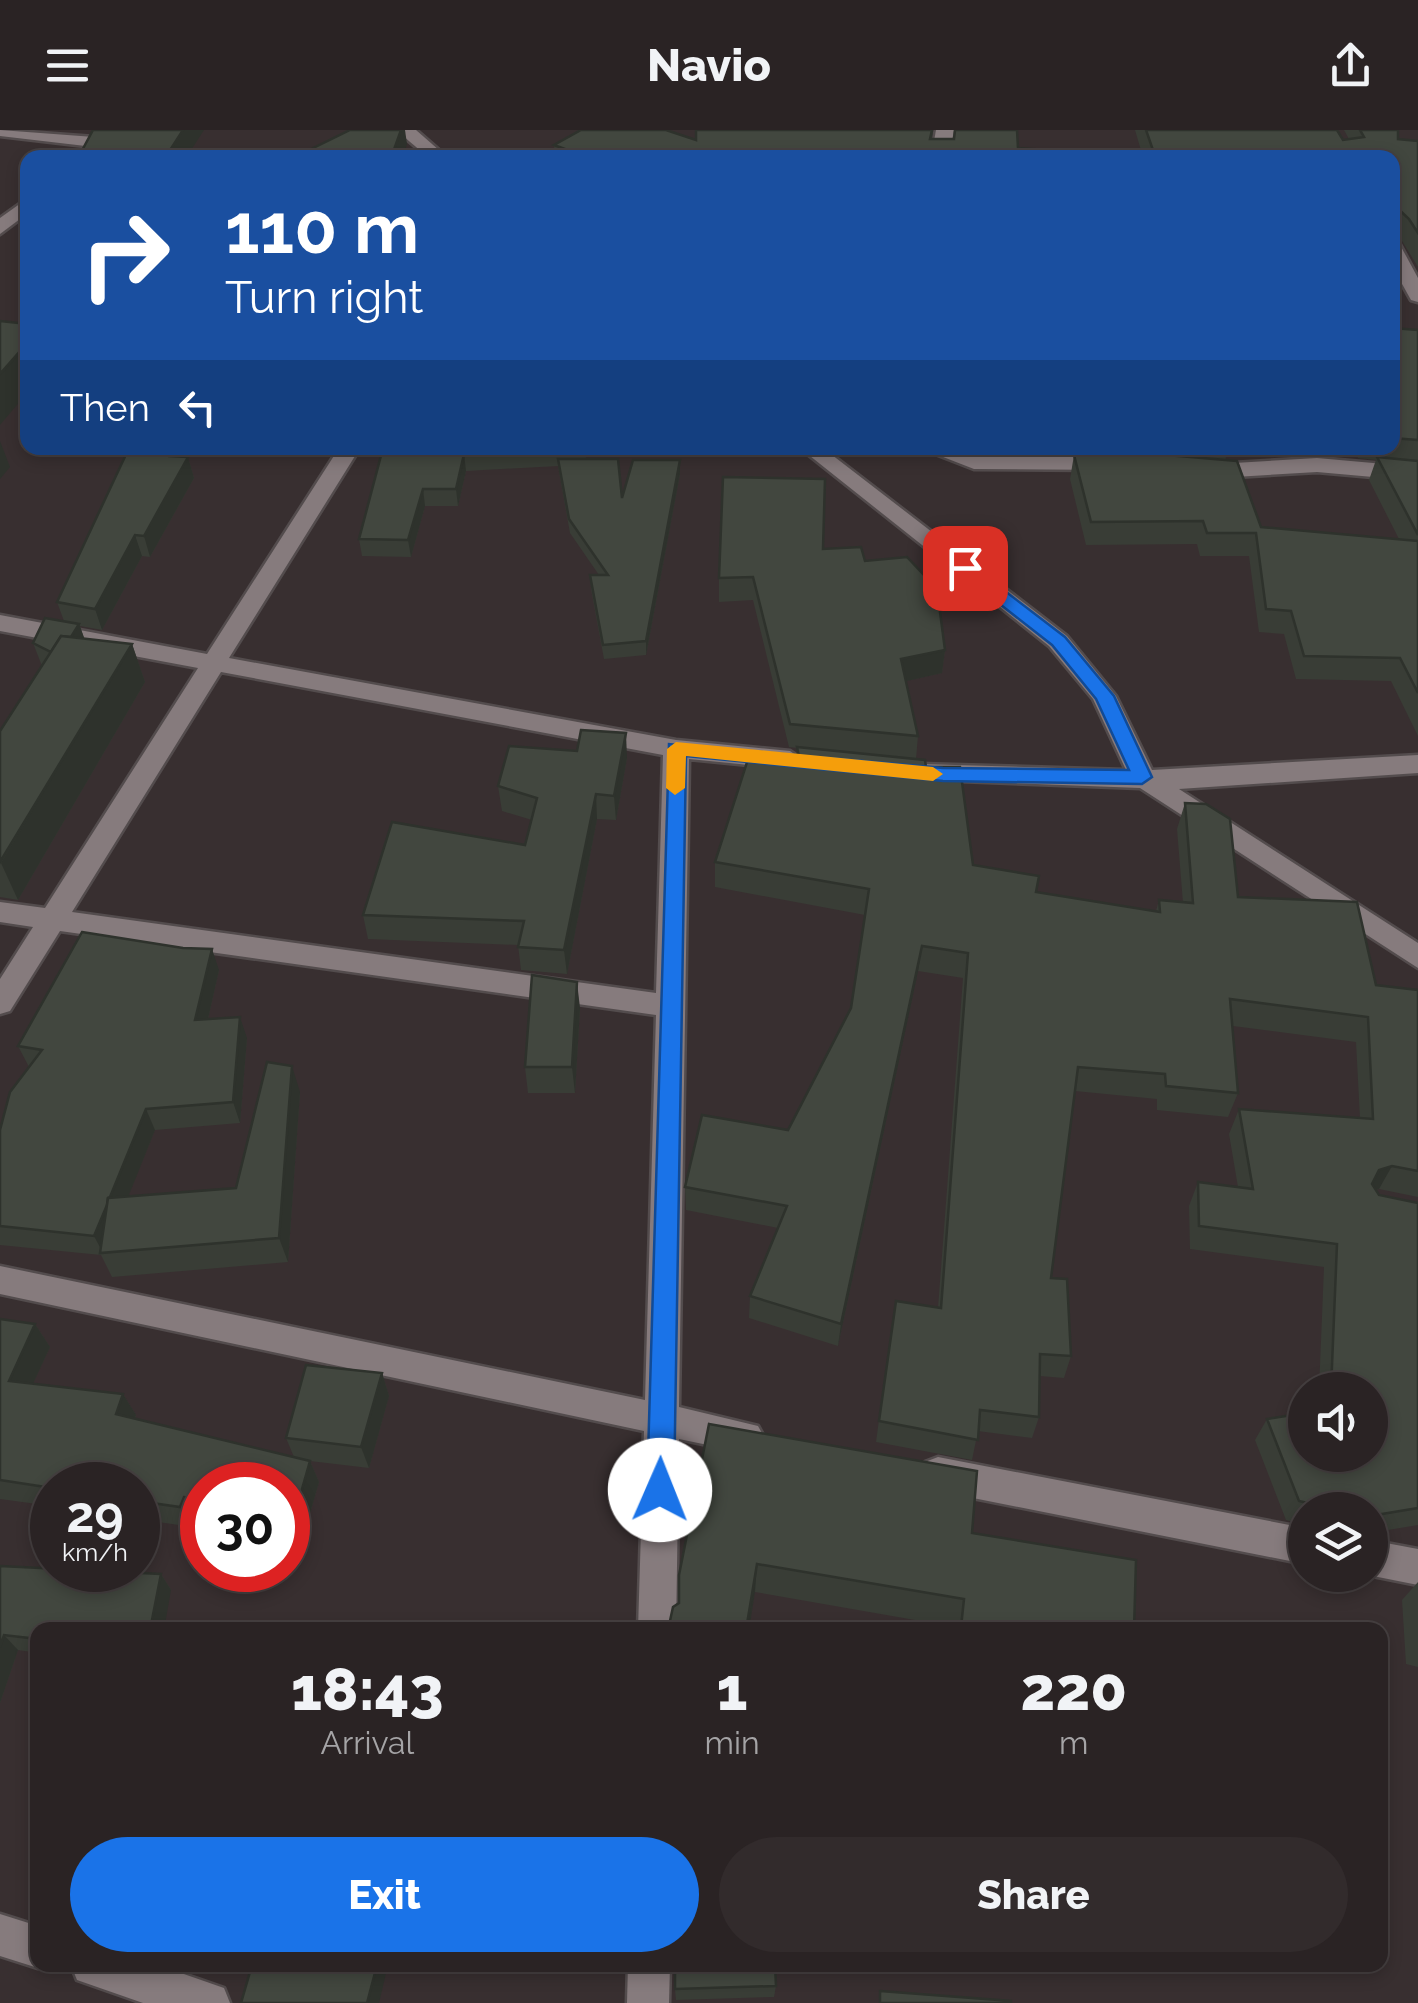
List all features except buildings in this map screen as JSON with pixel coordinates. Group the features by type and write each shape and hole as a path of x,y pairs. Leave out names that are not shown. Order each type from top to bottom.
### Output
{"street":[{"path":"86,150 109,130"},
{"path":"406,130 430,150"},
{"path":"0,132 94,142"},
{"path":"1400,249 1418,296"},
{"path":"0,1003 345,455"},
{"path":"819,455 1058,641 1104,696 1142,777 1418,957"},
{"path":"952,455 974,462 1136,465"},
{"path":"1185,472 1226,474 1317,465 1418,474"},
{"path":"0,623 676,749 810,762"},
{"path":"657,1622 676,749"},
{"path":"886,769 943,775 1174,780 1418,764"},
{"path":"0,912 671,1006"},
{"path":"0,1280 779,1444"},
{"path":"896,1466 1288,1543"},
{"path":"1388,1562 1418,1568"},
{"path":"0,1935 30,1944"},
{"path":"114,1972 209,2003"},
{"path":"648,2003 649,1972"}],"slow traffic":[{"path":"675,788 676,749 933,774"}],"route":[{"path":"660,1490 676,749 943,775 1142,777 1104,696 1058,641 965,568"}]}
